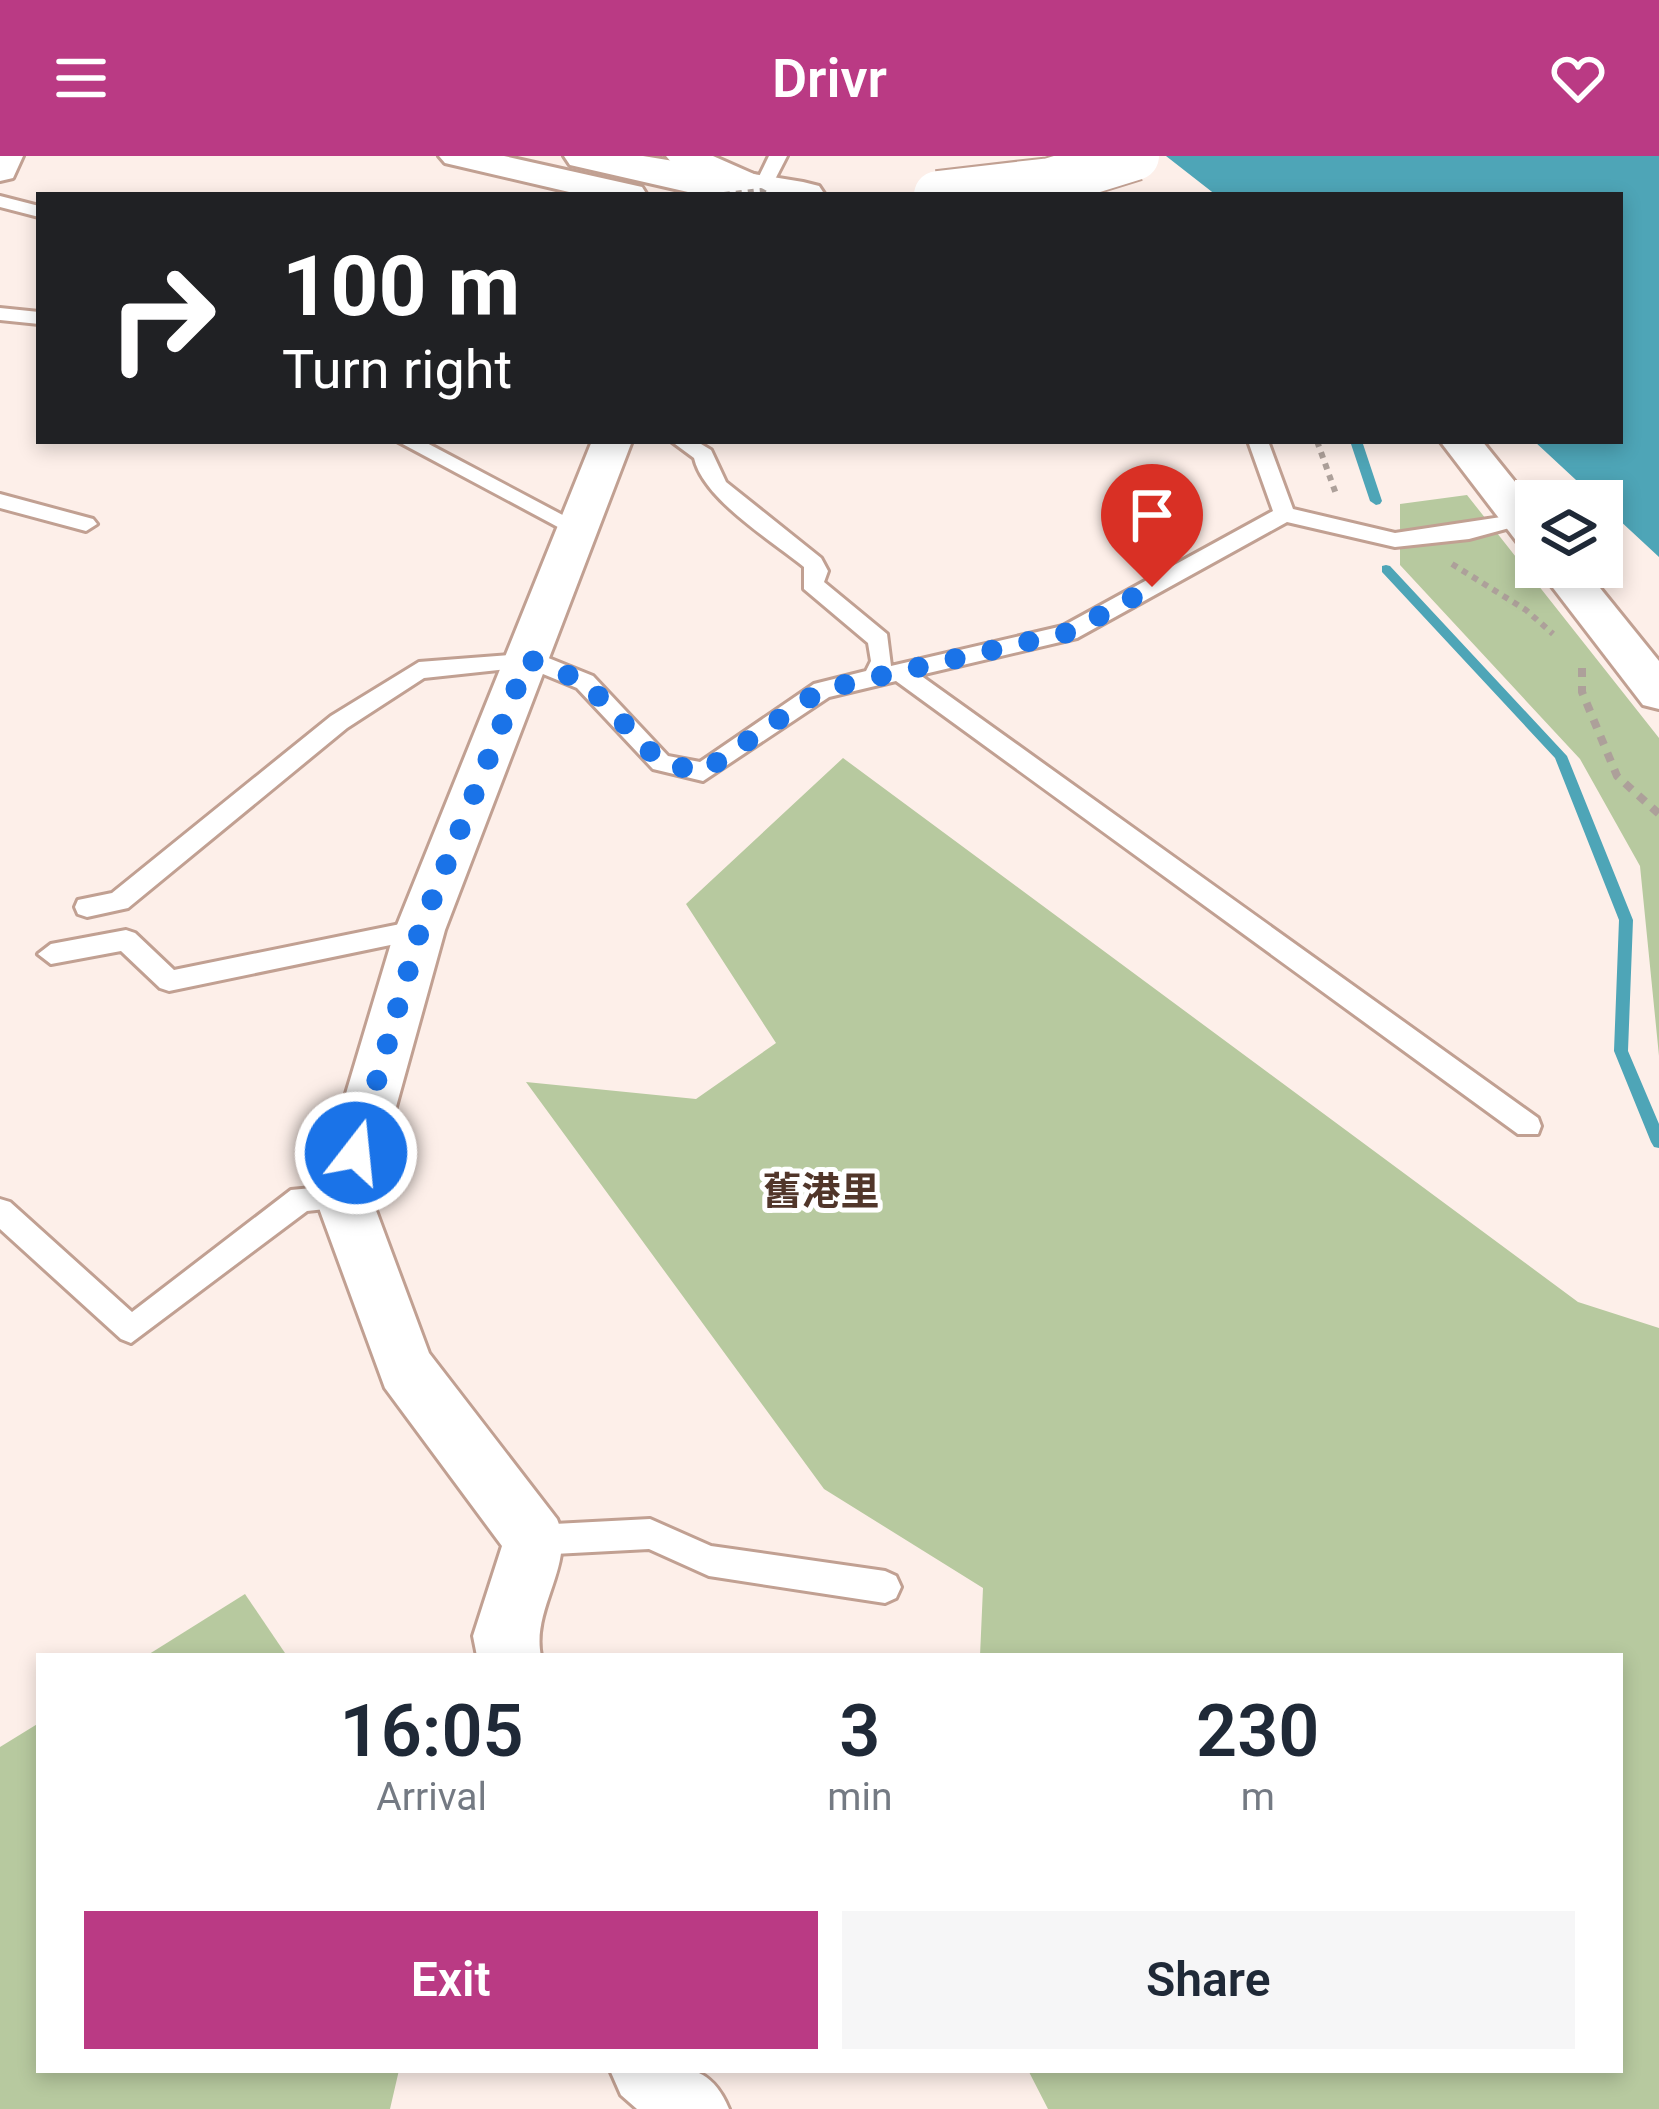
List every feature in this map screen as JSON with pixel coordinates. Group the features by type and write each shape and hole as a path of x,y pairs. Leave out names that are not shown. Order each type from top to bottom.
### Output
{"main road":[{"path":"585,156 767,190"},
{"path":"964,192 1051,182 1135,156"}],"street":[{"path":"0,170 5,156"},
{"path":"457,156 616,192"},
{"path":"684,156 767,190"},
{"path":"1060,156 1102,192"},
{"path":"508,1653 505,1636 535,1540 406,1369 343,1197 420,930 612,444"},
{"path":"1462,444 1515,511"},
{"path":"1576,588 1659,693"},
{"path":"650,2073 693,2109"}],"lane":[{"path":"0,201 36,211"},
{"path":"0,314 36,318"},
{"path":"413,444 578,529"},
{"path":"686,444 704,455 708,474 718,487 813,563 817,572 812,584 879,640 887,675 1528,1126"},
{"path":"1259,444 1284,514"},
{"path":"0,501 86,524"},
{"path":"87,907 119,902 339,722 419,670 528,659 585,682 661,763 703,772 821,690 1070,632 1284,514 1395,540 1515,529"},
{"path":"51,954 126,940 169,980 420,930"},
{"path":"0,1211 131,1330 301,1199 343,1197"},
{"path":"535,1540 650,1534 709,1561 885,1586"}],"path":[{"path":"1318,444 1349,530"},
{"path":"1426,537 1446,560 1526,610 1565,644"},
{"path":"1574,657 1583,670 1582,692 1617,776 1659,814"}],"green space":[{"path":"1467,495 1515,556 1515,588 1540,588 1659,738 1659,1056 1640,866 1580,759 1400,565 1400,504"},
{"path":"843,758 1578,1302 1659,1328 1659,2109 1048,2109 1030,2073 1623,2073 1623,1653 980,1653 983,1588 824,1489 526,1082 696,1099 776,1043 686,904"},
{"path":"245,1594 285,1653 151,1653"},
{"path":"36,1725 36,2073 398,2073 390,2109 0,2109 0,1747"}],"water":[{"path":"1166,156 1659,156 1659,557 1623,524 1623,480 1576,480 1537,444 1623,444 1623,192 1212,192"}],"waterway":[{"path":"1357,444 1376,501"},
{"path":"1386,569 1561,756 1626,920 1621,1051 1659,1142"}],"district":[{"name":"舊港里","path":"821,1192"}],"route":[{"path":"356,1153 420,930 528,659 585,682 661,763 703,772 821,690 1070,632 1152,587"}]}
